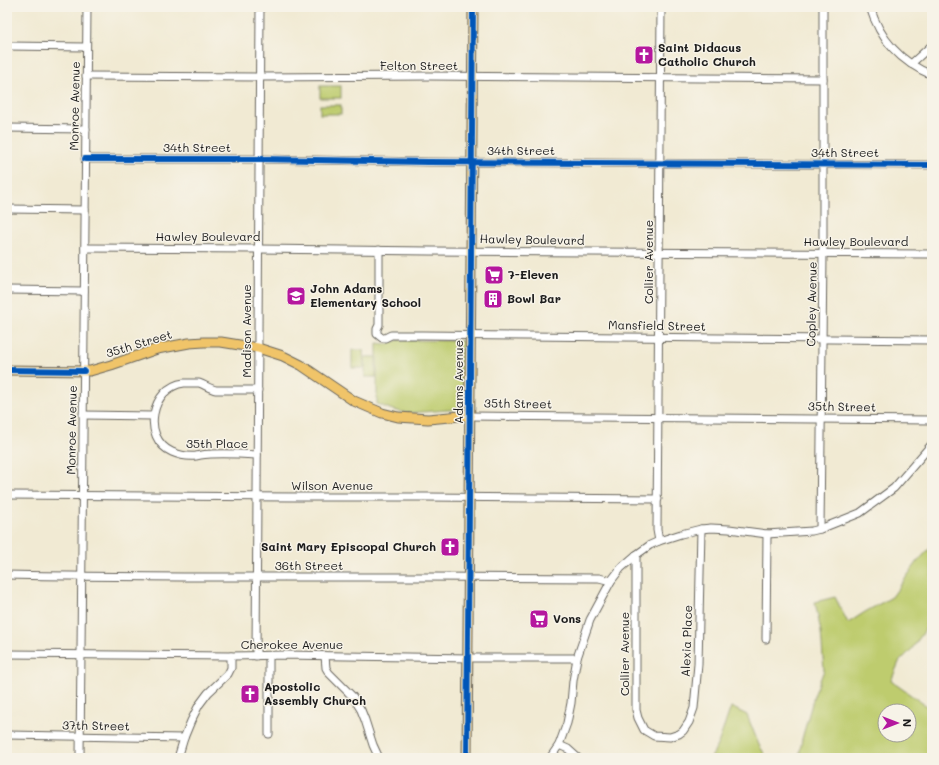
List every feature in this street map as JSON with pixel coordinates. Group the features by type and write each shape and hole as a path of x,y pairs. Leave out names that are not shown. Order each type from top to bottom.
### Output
{"main road":[{"name":"Adams Avenue","path":"468,758 473,7"},
{"name":"35th Street","path":"7,370 84,371 111,365 157,349 179,344 221,342 258,348 283,356 301,365 354,402 382,413 398,417 428,419 470,416"}],"street":[{"name":"Monroe Avenue","path":"80,758 87,7"},
{"name":"Madison Avenue","path":"256,656 260,7"},
{"name":"Collier Avenue","path":"659,541 658,418 661,7"},
{"name":"Copley Avenue","path":"820,528 823,339 823,7"},
{"path":"870,7 876,24 888,44 911,64 932,75"},
{"path":"7,46 86,47"},
{"path":"911,64 932,46"},
{"name":"Felton Street","path":"86,76 436,76 823,79"},
{"path":"7,128 86,128"},
{"name":"34th Street","path":"85,159 259,159 932,165"},
{"path":"7,209 85,210"},
{"name":"Hawley Boulevard","path":"85,248 932,254"},
{"name":"Mansfield Street","path":"379,250 379,325 377,334 382,338 391,335 932,340"},
{"path":"7,290 84,291"},
{"name":"35th Place","path":"257,455 209,454 184,456 171,452 156,438 153,426 153,416 154,409 161,396 171,388 183,383 199,383 216,390 258,390"},
{"path":"83,415 153,416"},
{"name":"35th Street","path":"470,416 932,420"},
{"path":"550,758 559,745 567,723 577,658 590,620 611,581 621,568 636,555 650,545 659,541 701,529 729,529 767,534 812,531 860,513 894,488 932,444"},
{"name":"Wilson Avenue","path":"7,495 658,498"},
{"name":"Alexia Place","path":"664,737 670,737 683,731 689,722 694,708 698,664 701,529"},
{"path":"766,639 767,534"},
{"name":"Collier Avenue","path":"636,555 636,710 644,730 654,736 664,737"},
{"name":"36th Street","path":"7,575 256,578 598,578 611,581"},
{"name":"Cherokee Avenue","path":"7,654 577,658"},
{"path":"178,758 190,721 199,705 214,686 228,674 231,668 231,656"},
{"path":"268,734 269,656"},
{"path":"325,656 326,668 329,673 347,690 361,710 366,720 378,758"},
{"name":"37th Street","path":"7,735 184,738"},
{"path":"559,745 568,749 578,758"}],"green space":[{"path":"320,86 341,86 341,98 320,98"},
{"path":"320,105 341,105 341,114 320,114"},
{"path":"398,340 464,341 462,409 407,413 377,404 377,343 386,344"},
{"path":"352,350 363,350 364,368 352,368"},
{"path":"365,357 376,357 376,377 365,377"},
{"path":"932,546 932,620 911,650 899,662 891,681 932,710 932,758 799,758 802,739 814,696 824,670 821,632 815,602 835,597 848,623 892,597 918,561"},
{"path":"731,707 747,715 759,745 767,758 711,758 719,741"}],"cycle path":[{"path":"467,758 473,7"},
{"path":"85,159 259,159 428,162 932,165"},
{"path":"7,370 84,371"}],"place":[{"name":"Saint Didacus Catholic Church","path":"644,55"},
{"name":"7-Eleven","path":"494,275"},
{"name":"John Adams Elementary School","path":"296,296"},
{"name":"Bowl Bar","path":"493,299"},
{"name":"Saint Mary Episcopal Church","path":"450,547"},
{"name":"Vons","path":"539,619"},
{"name":"Apostolic Assembly Church","path":"250,694"}]}
